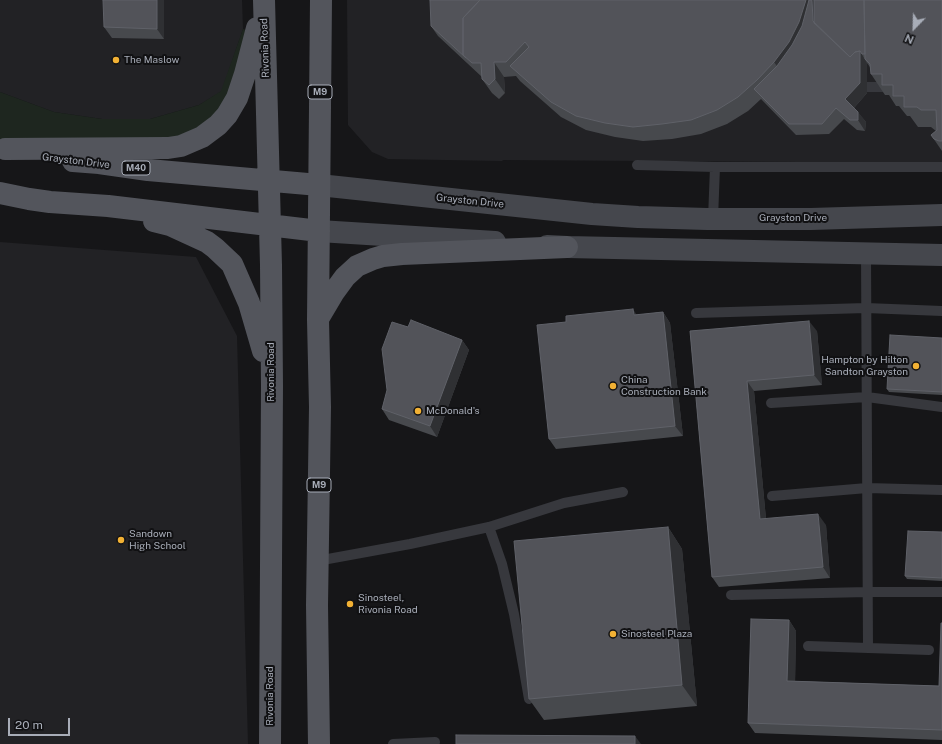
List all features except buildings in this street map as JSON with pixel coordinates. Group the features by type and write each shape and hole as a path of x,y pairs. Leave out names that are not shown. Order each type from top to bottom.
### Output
{"main road":[{"name":"M9","path":"319,744 318,561 320,407 318,320 321,0"},
{"path":"3,149 168,148 181,146 202,136 218,125 227,115 237,98 264,3"},
{"name":"Rivonia Road","path":"264,3 270,224 272,386 270,744"},
{"name":"Grayston Drive","path":"3,149 75,162 99,163 148,170 319,185 592,214 638,217 811,219 942,215"},
{"path":"0,193 50,202 108,206 319,231 568,247 942,255"},
{"path":"108,206 170,225 195,236 206,242 232,264 249,303 272,386"},
{"path":"318,320 334,292 357,266 383,256 568,247"}],"lane":[{"path":"858,87 904,87"},
{"path":"637,165 715,167 942,167"},
{"path":"713,218 715,167"},
{"path":"866,253 868,648"},
{"path":"696,313 866,308 942,311"},
{"path":"771,403 866,396 942,407"},
{"path":"772,496 867,488 942,490"},
{"path":"318,561 410,544 489,527 564,503 623,492"},
{"path":"489,527 502,564 514,614 529,699"},
{"path":"730,595 942,592"},
{"path":"808,646 929,650"},
{"path":"393,744 435,742"}],"shaded area":[{"name":"The Maslow","path":"0,0 242,0 243,29 222,91 199,105 150,119 102,119 54,112 0,92"},
{"path":"347,0 942,0 942,163 388,159 372,152 348,125"},
{"path":"243,29 258,34 249,75 202,141 0,144 0,92 54,112 102,119 150,119 199,105 221,91"},
{"name":"Sandown High School","path":"0,242 196,257 237,336 248,744 0,744"}],"place":[{"name":"The Maslow","path":"116,60"},
{"name":"Hampton by Hilton Sandton Grayston","path":"916,366"},
{"name":"China Construction Bank","path":"613,386"},
{"name":"McDonald's","path":"418,411"},
{"name":"Sandown High School","path":"121,540"},
{"name":"Sinosteel, Rivonia Road","path":"350,604"},
{"name":"Sinosteel Plaza","path":"613,634"}]}
